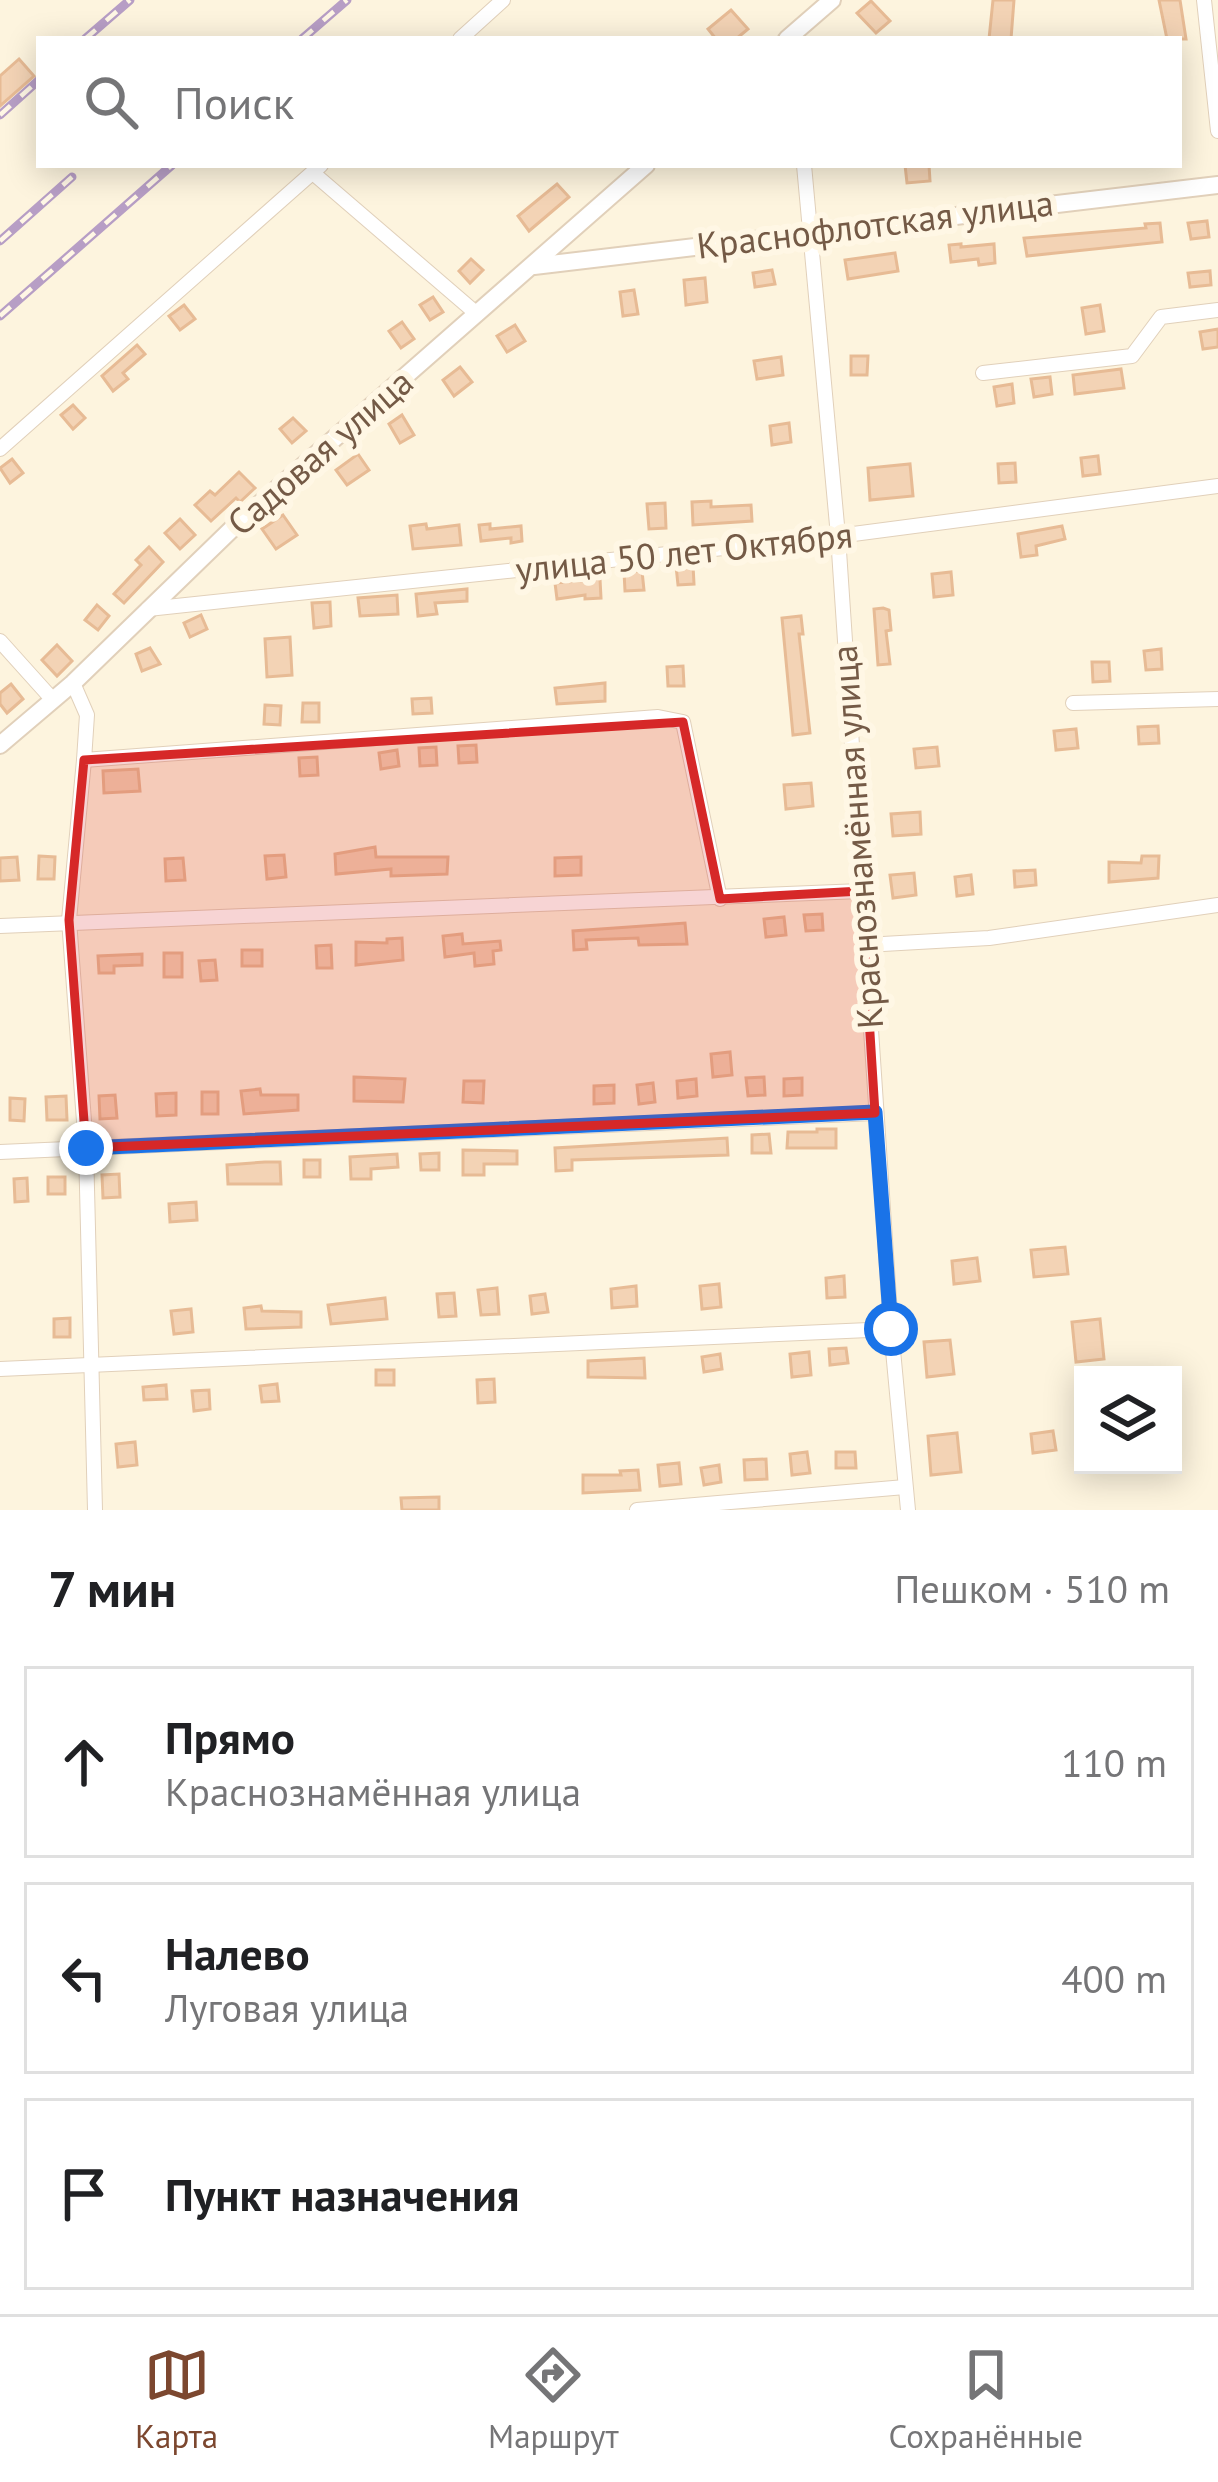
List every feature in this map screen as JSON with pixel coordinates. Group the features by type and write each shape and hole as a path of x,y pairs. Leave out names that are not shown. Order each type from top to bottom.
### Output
{"street":[{"path":"463,36 502,0"},
{"path":"795,36 832,0"},
{"path":"1204,0 1218,131"},
{"name":"Садовая улица","path":"0,746 73,683 238,523 643,168"},
{"name":"Краснознамённая улица","path":"804,168 838,536 875,1112 908,1510"},
{"path":"0,448 317,169 477,314"},
{"name":"Краснофлотская улица","path":"533,266 1218,184"},
{"path":"983,373 1132,356 1161,317 1218,310"},
{"name":"улица 50 лет Октября","path":"148,610 838,536 1218,486"},
{"path":"0,641 53,700"},
{"path":"73,683 87,715 69,920 86,1148 95,1510"},
{"path":"1073,703 1218,699"},
{"path":"84,760 670,719 683,722 720,898"},
{"path":"0,926 861,891"},
{"path":"865,945 989,938 1218,905"},
{"path":"0,1152 875,1112"},
{"path":"0,1369 891,1329"},
{"path":"637,1510 905,1487"}],"highlighted area":[{"path":"683,722 720,899 861,891 875,1113 86,1148 69,920 84,760"}],"building":[{"path":"993,0 1014,0 1011,36 989,36"},
{"path":"1159,0 1180,0 1186,39 1166,36"},
{"path":"871,1 890,21 876,33 857,13"},
{"path":"731,10 748,29 740,36 714,36 708,29"},
{"path":"19,59 34,76 0,106 0,76"},
{"path":"905,168 929,168 930,181 907,183"},
{"path":"557,184 569,197 529,231 518,216"},
{"path":"1207,221 1209,237 1191,239 1188,223"},
{"path":"1160,223 1162,242 1027,256 1024,238"},
{"path":"994,244 995,263 979,265 978,259 951,262 949,245"},
{"path":"895,253 898,271 848,279 845,260"},
{"path":"471,259 483,270 470,283 459,271"},
{"path":"772,270 775,284 755,287 753,273"},
{"path":"1210,271 1211,285 1190,287 1188,273"},
{"path":"705,278 707,302 686,305 684,280"},
{"path":"634,290 638,314 623,316 620,292"},
{"path":"433,297 443,312 430,320 420,305"},
{"path":"184,305 195,319 180,330 169,316"},
{"path":"1100,305 1104,331 1086,334 1082,308"},
{"path":"402,322 414,339 401,348 389,331"},
{"path":"515,325 525,341 507,352 497,336"},
{"path":"1218,329 1218,347 1203,349 1200,332"},
{"path":"137,345 145,354 123,373 128,379 113,391 102,376"},
{"path":"851,356 868,356 867,375 851,375"},
{"path":"781,357 783,375 757,379 754,361"},
{"path":"460,367 472,382 454,396 443,380"},
{"path":"1121,369 1124,388 1075,394 1073,375"},
{"path":"1050,377 1052,394 1034,397 1031,379"},
{"path":"1012,384 1014,403 997,406 994,387"},
{"path":"73,405 85,418 73,429 61,415"},
{"path":"402,415 414,435 400,443 389,424"},
{"path":"293,418 306,431 292,443 280,429"},
{"path":"789,423 791,442 772,445 770,426"},
{"path":"358,454 369,470 347,485 336,470"},
{"path":"1098,456 1100,474 1083,476 1081,458"},
{"path":"12,459 23,473 10,483 0,468"},
{"path":"1015,463 1016,482 999,483 998,464"},
{"path":"910,464 913,496 870,500 868,468"},
{"path":"239,472 255,488 211,521 195,505 210,491 215,495"},
{"path":"711,501 711,507 751,505 752,521 693,525 692,502"},
{"path":"665,503 666,528 649,529 647,504"},
{"path":"283,515 297,535 276,549 262,529"},
{"path":"180,519 195,535 180,549 165,533"},
{"path":"426,524 427,529 459,525 461,545 413,549 410,526"},
{"path":"490,524 490,529 521,526 522,541 481,541 479,525"},
{"path":"1062,526 1065,539 1036,546 1037,555 1021,557 1018,534"},
{"path":"149,547 163,562 124,603 114,594 141,565 136,560"},
{"path":"693,565 694,584 678,585 676,566"},
{"path":"642,571 644,590 625,591 624,572"},
{"path":"951,572 953,595 934,597 932,574"},
{"path":"600,579 601,598 557,599 555,583"},
{"path":"467,589 467,601 435,603 437,614 418,616 416,594"},
{"path":"397,595 398,614 360,616 358,598"},
{"path":"330,602 331,626 314,628 312,603"},
{"path":"97,605 109,616 98,630 85,620"},
{"path":"874,609 889,610 890,664 878,665"},
{"path":"201,615 207,629 190,637 184,623"},
{"path":"801,616 810,733 793,735 782,618"},
{"path":"290,637 292,675 267,677 265,639"},
{"path":"57,645 72,661 57,676 42,660"},
{"path":"150,648 160,664 142,671 136,654"},
{"path":"1161,649 1162,669 1146,670 1144,651"},
{"path":"1092,662 1109,662 1110,681 1093,682"},
{"path":"683,666 684,686 668,686 667,667"},
{"path":"605,683 605,701 557,704 555,688"},
{"path":"11,684 23,699 7,713 0,704 0,693"},
{"path":"431,698 432,713 413,714 412,699"},
{"path":"303,703 319,703 319,722 302,722"},
{"path":"265,705 281,706 280,725 264,724"},
{"path":"1158,726 1159,743 1139,744 1138,727"},
{"path":"1076,729 1078,748 1056,750 1054,731"},
{"path":"476,745 477,762 459,763 458,746"},
{"path":"436,747 437,765 420,766 419,748"},
{"path":"937,747 939,766 916,768 914,749"},
{"path":"397,750 399,766 381,769 379,753"},
{"path":"317,757 318,775 300,776 299,758"},
{"path":"138,769 140,791 104,793 103,771"},
{"path":"811,783 813,806 786,809 784,785"},
{"path":"920,812 921,834 893,836 891,814"},
{"path":"375,847 376,857 448,857 447,874 391,876 391,869 336,874 335,854"},
{"path":"284,855 286,877 267,879 265,856"},
{"path":"39,856 55,857 54,879 38,879"},
{"path":"1142,856 1159,856 1158,878 1109,882 1109,862 1141,863"},
{"path":"17,857 19,880 0,881 0,858"},
{"path":"581,857 581,875 555,876 555,858"},
{"path":"183,858 185,880 166,881 165,859"},
{"path":"1035,870 1036,885 1015,887 1014,871"},
{"path":"914,873 916,895 893,898 890,875"},
{"path":"971,875 973,894 957,896 955,877"},
{"path":"822,914 823,930 806,931 804,915"},
{"path":"784,917 786,935 766,937 764,919"},
{"path":"685,923 687,944 639,945 638,938 586,940 587,949 574,950 573,931"},
{"path":"462,934 463,944 500,941 501,950 493,951 494,964 475,966 474,953 445,957 443,936"},
{"path":"402,938 403,960 356,965 356,942 387,943 387,939"},
{"path":"331,945 332,968 317,968 316,946"},
{"path":"242,950 262,950 262,966 242,966"},
{"path":"164,953 182,953 182,977 164,977"},
{"path":"142,954 142,965 114,966 114,973 99,973 98,956"},
{"path":"215,960 217,980 201,981 199,961"},
{"path":"730,1052 732,1075 713,1077 711,1054"},
{"path":"354,1077 405,1079 403,1102 354,1101"},
{"path":"764,1077 765,1095 748,1096 746,1078"},
{"path":"802,1078 802,1095 784,1096 784,1079"},
{"path":"696,1079 697,1096 678,1098 677,1081"},
{"path":"464,1081 484,1081 483,1103 463,1102"},
{"path":"653,1083 655,1102 639,1104 637,1085"},
{"path":"614,1085 614,1103 594,1104 594,1086"},
{"path":"260,1089 261,1095 298,1095 298,1110 244,1114 241,1091"},
{"path":"202,1092 218,1092 218,1114 202,1114"},
{"path":"176,1093 176,1115 157,1116 156,1094"},
{"path":"115,1095 117,1118 100,1119 99,1096"},
{"path":"66,1096 67,1120 47,1120 46,1097"},
{"path":"10,1098 25,1099 24,1121 10,1120"},
{"path":"836,1129 836,1148 787,1148 788,1132"},
{"path":"769,1134 771,1153 752,1153 752,1135"},
{"path":"727,1138 728,1155 572,1160 572,1170 556,1171 555,1148"},
{"path":"463,1150 517,1151 517,1164 484,1164 484,1175 463,1175"},
{"path":"439,1153 439,1170 421,1170 420,1154"},
{"path":"397,1154 398,1167 371,1169 371,1179 351,1179 350,1157"},
{"path":"304,1160 320,1160 320,1177 304,1177"},
{"path":"280,1162 281,1184 228,1184 227,1165"},
{"path":"119,1174 120,1197 103,1198 102,1175"},
{"path":"48,1177 65,1177 65,1194 48,1194"},
{"path":"27,1178 28,1201 15,1202 14,1179"},
{"path":"196,1202 197,1220 170,1222 169,1204"},
{"path":"1065,1247 1068,1274 1034,1277 1031,1250"},
{"path":"977,1258 980,1281 954,1284 952,1261"},
{"path":"844,1276 845,1297 827,1298 826,1278"},
{"path":"719,1284 721,1307 702,1309 700,1286"},
{"path":"636,1286 637,1306 612,1308 611,1289"},
{"path":"497,1288 499,1314 481,1315 478,1290"},
{"path":"454,1293 456,1316 439,1317 437,1294"},
{"path":"545,1294 548,1312 532,1314 530,1296"},
{"path":"385,1298 387,1319 331,1324 328,1305"},
{"path":"261,1306 262,1311 301,1312 301,1327 246,1329 244,1308"},
{"path":"191,1309 193,1332 174,1334 171,1311"},
{"path":"70,1318 70,1337 54,1337 54,1319"},
{"path":"1100,1319 1104,1359 1076,1362 1072,1322"},
{"path":"950,1340 954,1374 927,1377 924,1342"},
{"path":"846,1348 848,1363 830,1365 829,1349"},
{"path":"809,1352 811,1375 792,1377 790,1354"},
{"path":"720,1354 722,1369 704,1372 702,1357"},
{"path":"644,1358 645,1378 588,1377 588,1361"},
{"path":"376,1370 394,1370 394,1385 376,1385"},
{"path":"494,1379 495,1402 478,1403 477,1380"},
{"path":"277,1384 279,1401 262,1402 260,1386"},
{"path":"166,1385 167,1399 144,1400 143,1387"},
{"path":"209,1390 210,1409 194,1411 192,1391"},
{"path":"1053,1431 1056,1450 1033,1453 1031,1434"},
{"path":"957,1433 961,1472 931,1475 928,1436"},
{"path":"135,1442 137,1465 118,1467 116,1444"},
{"path":"807,1452 810,1473 792,1475 790,1454"},
{"path":"836,1452 855,1452 856,1468 836,1468"},
{"path":"766,1459 767,1479 745,1480 744,1460"},
{"path":"679,1463 681,1484 660,1486 658,1465"},
{"path":"719,1465 721,1482 704,1485 701,1468"},
{"path":"638,1470 640,1490 583,1493 583,1475"},
{"path":"439,1497 439,1510 402,1510 401,1498"}],"railway":[{"path":"88,36 130,0"},
{"path":"305,36 347,0"},
{"path":"0,115 36,83"},
{"path":"0,316 169,168"},
{"path":"0,241 72,177"}],"route":[{"path":"86,1148 875,1112 891,1329"}]}
